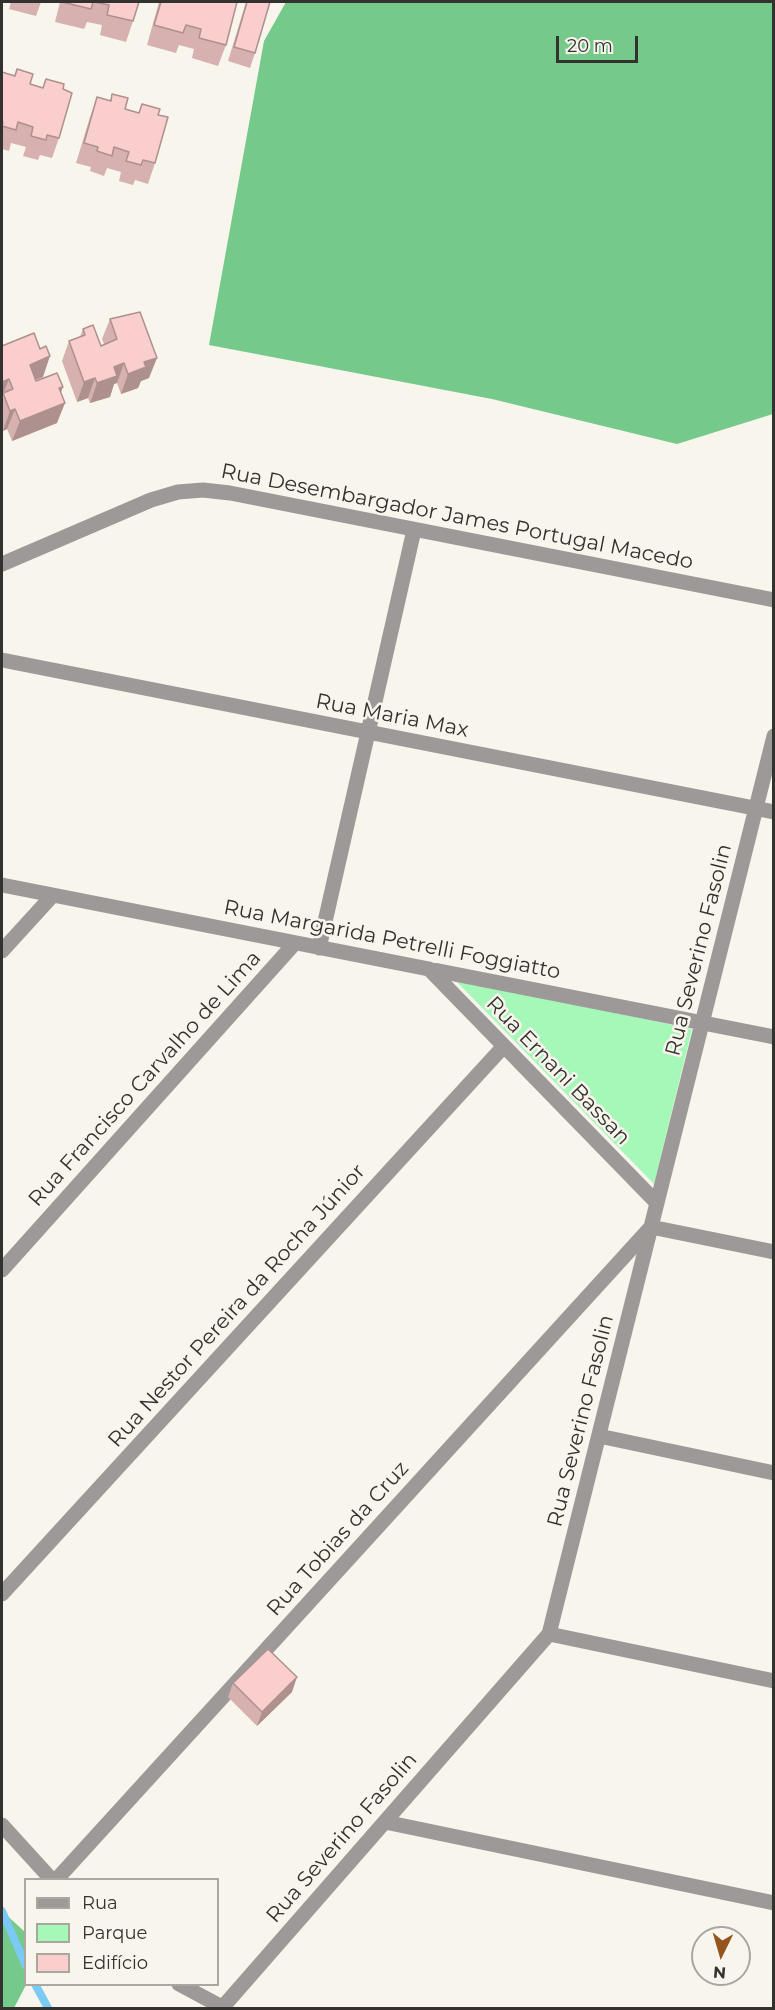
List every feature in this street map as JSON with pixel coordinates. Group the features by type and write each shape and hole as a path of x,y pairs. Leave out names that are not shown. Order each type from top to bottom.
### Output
{"street":[{"name":"Rua Desembargador James Portugal Macedo","path":"2,564 151,500 178,492 203,490 230,493 774,600"},
{"path":"319,948 414,530"},
{"name":"Rua Maria Max","path":"2,660 774,812"},
{"name":"Rua Severino Fasolin","path":"223,2008 549,1634 774,736"},
{"name":"Rua Margarida Petrelli Foggiatto","path":"2,885 774,1037"},
{"path":"2,951 53,895"},
{"name":"Rua Francisco Carvalho de Lima","path":"2,1270 295,943"},
{"name":"Rua Ernani Bassan","path":"429,969 657,1203"},
{"name":"Rua Nestor Pereira da Rocha Júnior","path":"2,1594 504,1046"},
{"path":"651,1227 774,1252"},
{"name":"Rua Tobias da Cruz","path":"56,1878 651,1227"},
{"path":"598,1436 774,1473"},
{"path":"549,1634 774,1681"},
{"path":"385,1822 774,1903"},
{"path":"2,1825 52,1878"},
{"path":"183,1986 223,2008"}],"green space":[{"path":"286,2 773,2 773,414 677,444 492,399 209,345 264,41"},
{"path":"454,979 692,1029 654,1184"},
{"path":"2,1911 24,1931 25,1986 14,2008 2,2008"}],"building":[{"path":"62,2 93,2 91,9"},
{"path":"95,2 139,2 133,21 107,15 109,5"},
{"path":"161,2 237,2 226,45 199,38 201,29 186,25 183,33 154,25"},
{"path":"247,2 270,2 255,53 234,47"},
{"path":"17,69 33,74 30,84 43,88 46,79 64,84 63,89 72,93 59,138 47,135 46,140 31,136 33,127 18,122 16,130 2,126 2,72 15,76"},
{"path":"112,94 128,98 125,109 139,113 142,104 160,109 158,115 168,117 155,163 143,160 141,165 126,161 129,152 114,147 112,156 97,151 98,147 84,143 97,97 111,101"},
{"path":"140,312 157,358 144,362 146,367 128,374 124,363 114,367 117,376 97,383 95,378 84,382 69,341 85,335 83,329 93,325 101,346 117,339 110,319"},
{"path":"34,333 40,349 46,346 50,356 30,365 36,381 57,373 63,387 59,388 65,403 20,421 15,409 10,411 3,393 13,389 9,379 2,382 2,346"},
{"path":"268,1649 297,1677 262,1712 233,1683"}],"waterway":[{"path":"2,1911 24,1961"},
{"path":"36,1986 48,2008"}]}
